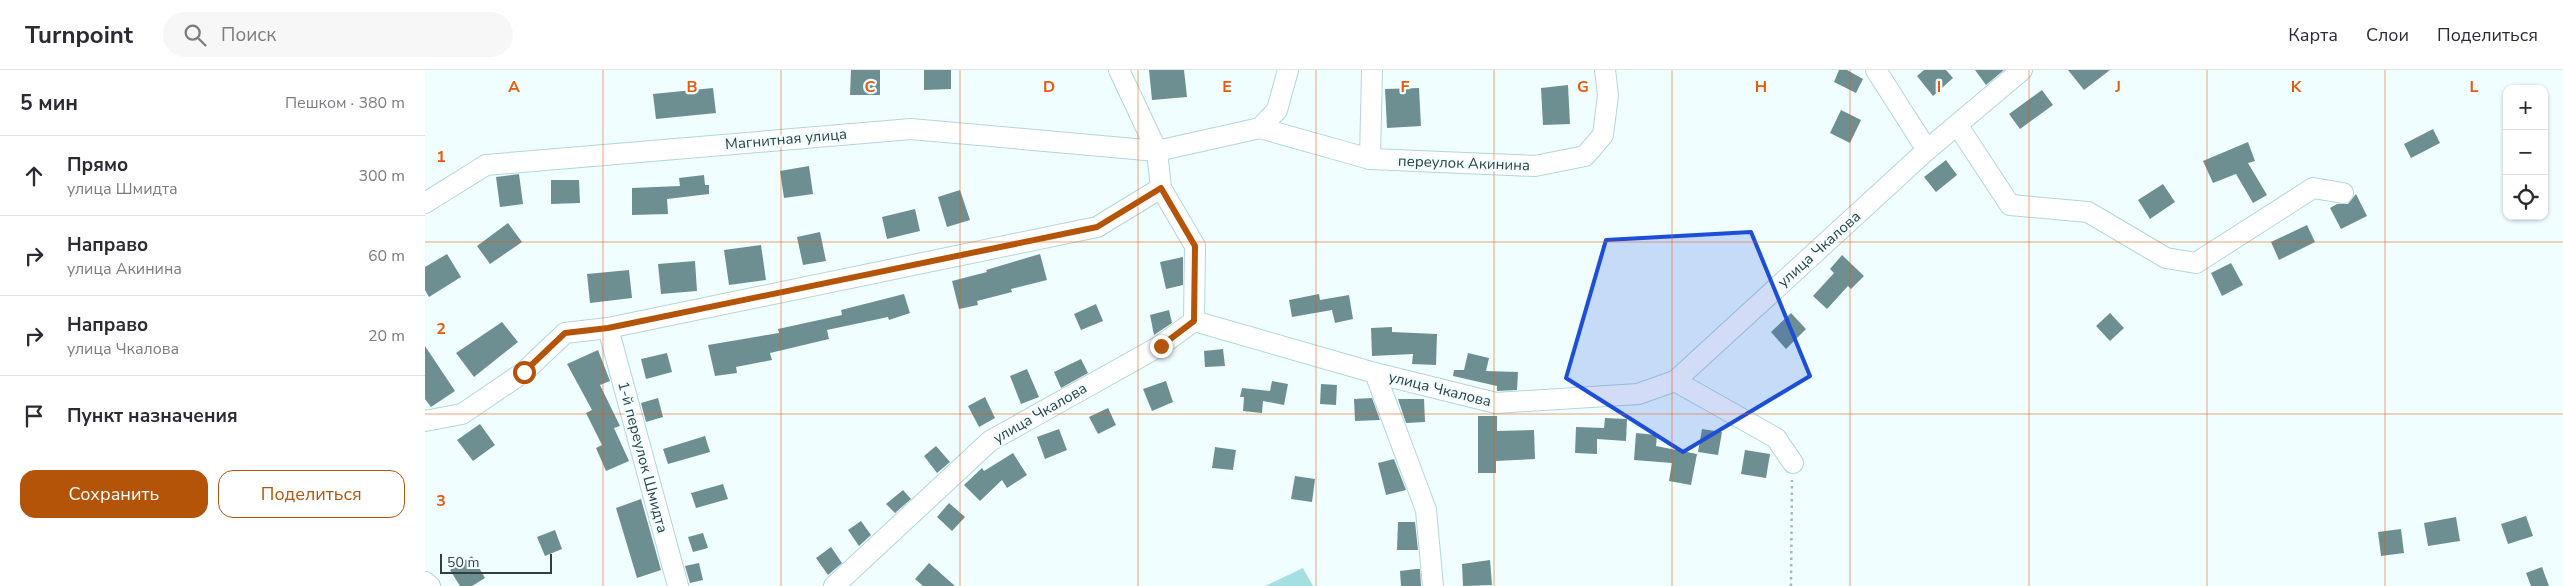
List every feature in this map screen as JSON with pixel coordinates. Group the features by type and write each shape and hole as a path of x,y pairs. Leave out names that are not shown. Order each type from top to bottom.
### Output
{"street":[{"path":"1119,70 1157,151 1161,188 1195,246 1194,321"},
{"path":"1260,128 1277,110 1288,70"},
{"path":"1369,159 1372,70"},
{"name":"переулок Акинина","path":"1260,128 1369,159 1535,166 1585,156 1603,135 1608,95 1605,70"},
{"path":"1876,70 1927,150"},
{"name":"улица Чкалова","path":"834,586 990,441 1161,346 1194,321 1375,373 1496,403 1638,394 1675,381 1927,150 1958,126 2022,70"},
{"path":"1958,126 2010,205 2088,212 2165,258 2196,263 2313,188 2343,192"},
{"name":"Магнитная улица","path":"425,203 486,165 911,129 1157,151 1260,128"},
{"path":"425,421 462,414 524,372 565,333 608,328 1097,227 1161,188"},
{"name":"1-й переулок Шмидта","path":"608,328 678,586"},
{"path":"1375,373 1426,510 1433,586"},
{"path":"1675,381 1776,438 1793,463"},
{"path":"425,582 430,586"}],"path":[{"path":"1791,586 1793,463"}],"highlighted area":[{"path":"1751,232 1810,376 1683,452 1566,378 1606,240"}],"shaded area":[{"path":"1303,568 1313,586 1265,586"}],"building":[{"path":"851,70 880,70 880,95 850,95"},
{"path":"924,70 951,70 951,89 924,90"},
{"path":"1149,70 1184,70 1187,97 1152,100"},
{"path":"1839,70 1847,70 1863,79 1856,93 1834,82"},
{"path":"1924,70 1946,70 1953,78 1933,96 1917,76"},
{"path":"1975,70 2004,70 1986,85"},
{"path":"2068,70 2110,70 2084,90"},
{"path":"1568,85 1570,124 1543,125 1541,88"},
{"path":"713,88 716,113 656,119 653,94"},
{"path":"1419,88 1421,126 1387,128 1385,89"},
{"path":"2042,90 2053,105 2020,129 2009,114"},
{"path":"1841,110 1861,120 1850,143 1830,133"},
{"path":"2433,129 2440,143 2411,158 2404,144"},
{"path":"2248,142 2255,161 2248,163 2267,195 2253,203 2236,174 2213,183 2203,161"},
{"path":"1946,160 1957,175 1936,192 1924,177"},
{"path":"809,166 813,194 784,198 780,171"},
{"path":"519,174 523,204 500,207 496,177"},
{"path":"704,175 705,185 709,185 709,194 667,199 668,214 632,215 632,188 680,186 679,178"},
{"path":"551,180 579,180 580,203 551,204"},
{"path":"2163,184 2175,202 2150,219 2138,200"},
{"path":"960,190 970,220 947,227 938,197"},
{"path":"2356,194 2367,216 2341,229 2330,208 2337,204 2348,204"},
{"path":"915,209 920,231 887,239 882,217"},
{"path":"508,223 522,242 490,264 477,246"},
{"path":"2307,225 2315,242 2279,260 2271,242"},
{"path":"820,232 826,261 803,265 797,237"},
{"path":"761,245 766,280 729,285 724,250"},
{"path":"447,254 461,277 429,297 425,290 425,267"},
{"path":"1040,254 1047,280 1011,289 1012,292 977,301 978,305 959,309 952,281 987,272 986,270"},
{"path":"1842,255 1864,276 1851,289 1848,286 1827,309 1813,296 1834,273 1830,269"},
{"path":"1183,257 1183,285 1166,289 1160,262"},
{"path":"695,261 697,291 661,294 658,264"},
{"path":"2231,263 2243,285 2222,296 2211,273"},
{"path":"629,270 632,298 590,303 587,274"},
{"path":"904,294 910,313 889,320 888,317 827,330 829,339 770,353 772,360 736,367 737,373 715,376 708,345 779,333 778,329 842,315 841,310"},
{"path":"1319,294 1320,300 1349,295 1353,319 1335,323 1332,310 1292,317 1289,300"},
{"path":"1096,304 1103,321 1081,330 1074,314"},
{"path":"1169,310 1172,323 1154,335 1150,315"},
{"path":"1791,313 1806,329 1786,349 1771,332"},
{"path":"2110,313 2124,328 2110,341 2096,326"},
{"path":"502,322 518,342 474,377 456,353"},
{"path":"1392,327 1392,332 1437,334 1436,365 1412,364 1413,354 1372,356 1371,328"},
{"path":"425,346 455,391 431,407 425,399"},
{"path":"1223,349 1225,366 1205,367 1204,351"},
{"path":"598,350 610,381 600,385 620,426 614,428 629,461 606,471 596,448 602,445 586,413 592,410 567,364"},
{"path":"667,353 672,372 646,379 641,359"},
{"path":"1468,353 1489,358 1486,371 1518,372 1517,390 1497,391 1497,386 1453,376 1454,370 1464,370"},
{"path":"1081,359 1088,373 1061,388 1054,372"},
{"path":"1027,369 1039,397 1021,404 1010,376"},
{"path":"1166,381 1173,402 1152,411 1143,389"},
{"path":"1272,381 1288,384 1284,405 1263,401 1262,413 1243,411 1244,397 1240,397 1242,388 1270,391"},
{"path":"1321,384 1337,385 1336,405 1320,404"},
{"path":"985,397 995,418 979,427 968,406"},
{"path":"658,398 663,417 646,422 641,403"},
{"path":"1372,398 1380,420 1355,421 1354,399"},
{"path":"1398,399 1424,399 1425,422 1406,423"},
{"path":"1108,408 1116,425 1098,434 1089,417"},
{"path":"1478,416 1497,416 1497,431 1534,430 1535,459 1496,461 1496,473 1478,473"},
{"path":"1605,418 1627,419 1626,441 1597,439 1597,454 1575,453 1576,427 1604,428"},
{"path":"480,424 495,445 473,461 457,440"},
{"path":"1059,429 1067,450 1045,459 1037,437"},
{"path":"1702,429 1722,432 1718,455 1698,452"},
{"path":"1636,433 1657,435 1656,446 1697,454 1691,485 1669,481 1672,463 1634,460"},
{"path":"705,436 710,452 668,464 663,449"},
{"path":"936,446 950,462 937,473 924,456"},
{"path":"1215,447 1236,450 1233,470 1212,468"},
{"path":"1745,450 1770,454 1766,478 1741,474"},
{"path":"1013,453 1027,475 1007,488 1002,480 980,501 964,485 982,468 984,471"},
{"path":"1394,459 1406,490 1386,495 1378,463"},
{"path":"1295,476 1315,479 1312,502 1291,499"},
{"path":"723,484 728,499 696,508 691,493"},
{"path":"903,490 911,499 895,513 886,504"},
{"path":"641,499 661,570 637,578 616,508"},
{"path":"949,503 965,517 952,531 937,517"},
{"path":"2526,516 2533,536 2508,544 2501,524"},
{"path":"2456,517 2460,541 2428,546 2424,523"},
{"path":"861,521 871,535 859,546 848,530"},
{"path":"1398,522 1415,522 1418,550 1397,550"},
{"path":"2401,529 2404,553 2381,556 2378,532"},
{"path":"555,530 562,549 545,556 537,537"},
{"path":"703,533 708,548 693,552 688,537"},
{"path":"831,547 842,563 828,575 816,558"},
{"path":"472,556 485,578 472,586 460,586 450,570"},
{"path":"1490,560 1492,585 1463,586 1462,564"},
{"path":"699,563 703,580 690,583 685,566"},
{"path":"929,563 955,586 923,586 915,579"},
{"path":"2542,567 2549,586 2531,586 2526,573"},
{"path":"1420,569 1421,586 1401,586 1400,571"}],"route":[{"path":"524,372 565,333 608,328 1097,227 1161,188 1195,246 1194,321 1161,346"}]}
